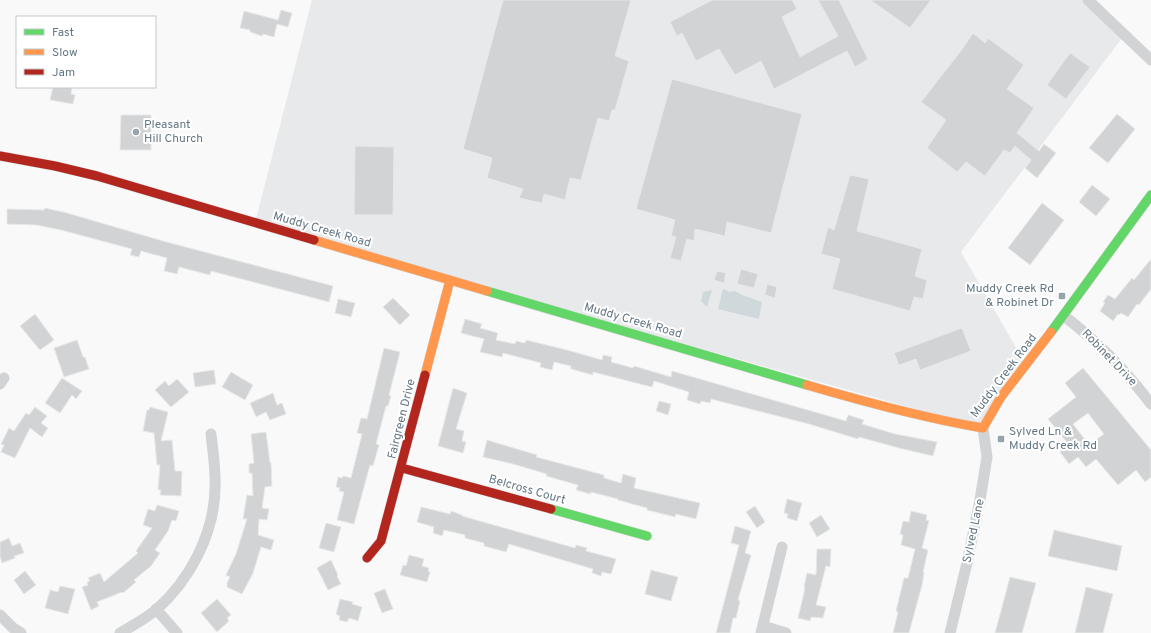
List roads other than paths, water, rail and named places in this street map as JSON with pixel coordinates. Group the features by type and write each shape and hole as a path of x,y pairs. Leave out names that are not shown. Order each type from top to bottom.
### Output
{"street":[{"path":"1088,0 1151,60"},
{"name":"Muddy Creek Road","path":"0,156 55,166 97,176 880,406 947,422 983,428 1001,396 1064,316 1151,195"},
{"name":"Fairgreen Drive","path":"367,558 381,542 402,468 450,280"},
{"name":"Robinet Drive","path":"1064,316 1082,330 1107,354 1151,404"},
{"name":"Sylved Lane","path":"950,633 974,528 987,457 983,428"},
{"path":"120,633 156,609 175,591 198,556 206,536 213,511 215,470 211,434"},
{"name":"Belcross Court","path":"402,468 647,536"},
{"path":"782,547 762,630 786,633"},
{"path":"156,609 177,633"},
{"path":"0,615 13,628 21,633"}],"place":[{"name":"Pleasant Hill Church","path":"136,132"},
{"name":"Muddy Creek Rd & Robinet Dr","path":"1062,296"},
{"name":"Sylved Ln & Muddy Creek Rd","path":"1001,439"}]}
